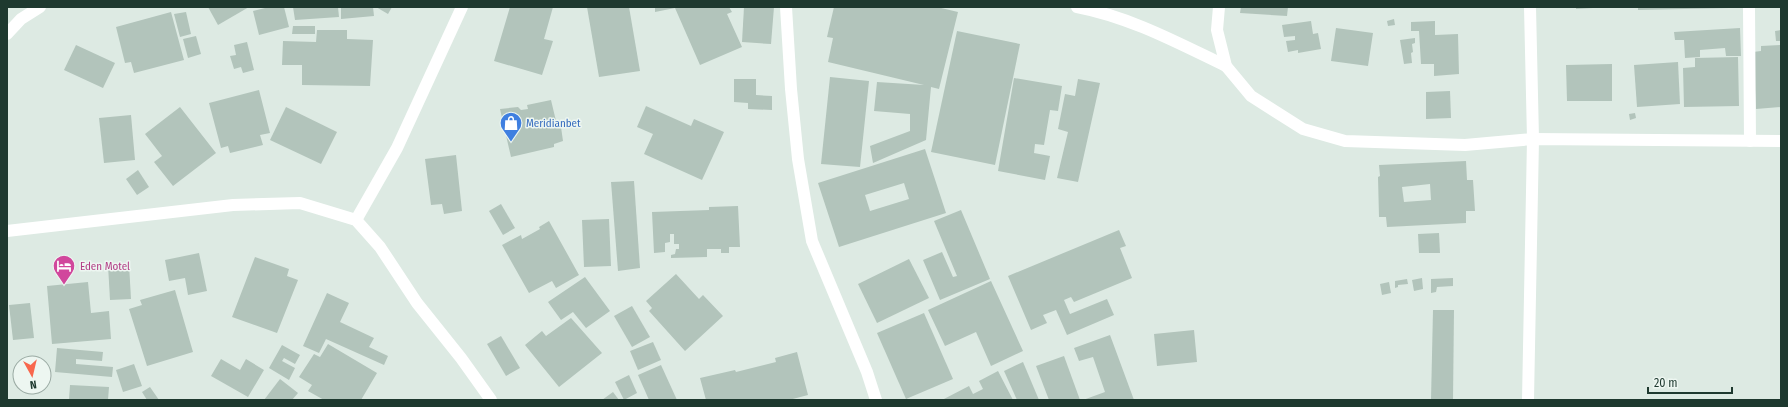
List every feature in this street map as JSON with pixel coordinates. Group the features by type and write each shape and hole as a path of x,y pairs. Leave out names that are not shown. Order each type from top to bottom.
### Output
{"street":[{"path":"7,34 21,19 40,7"},
{"path":"356,220 397,148 462,7"},
{"path":"786,7 791,88 798,159 812,241 864,365 876,400"},
{"path":"1077,7 1089,9 1150,30 1226,66 1251,96 1304,129 1345,140 1465,145 1533,140 1781,141"},
{"path":"1219,7 1217,30 1226,66"},
{"path":"1528,400 1533,140 1530,7"},
{"path":"1749,7 1750,141"},
{"path":"7,231 248,205 300,203 356,220 380,247 417,303 461,358 491,400"}],"building":[{"path":"208,7 249,7 218,25"},
{"path":"269,7 284,7 289,27 259,35 253,11"},
{"path":"293,7 338,7 339,17 295,20"},
{"path":"341,7 373,7 374,16 341,19"},
{"path":"376,7 392,7 388,14"},
{"path":"510,7 553,7 544,39 553,41 542,75 494,61"},
{"path":"587,7 629,7 640,71 599,77"},
{"path":"655,7 675,7 675,8 655,12"},
{"path":"729,7 732,12 727,14 742,47 700,65 675,8"},
{"path":"744,7 774,7 771,44 742,42"},
{"path":"834,7 937,7 958,12 939,89 931,87 926,140 873,163 870,146 910,131 910,114 874,111 877,82 924,85 828,62 833,38 827,37"},
{"path":"1241,7 1288,7 1287,16 1240,13"},
{"path":"1576,7 1593,7 1593,8 1576,9"},
{"path":"1638,7 1729,7 1729,8 1638,10"},
{"path":"171,12 184,60 134,73 131,62 125,63 116,27"},
{"path":"186,12 191,34 180,37 174,14"},
{"path":"1394,19 1395,25 1388,26 1387,21"},
{"path":"1311,21 1313,34 1318,33 1321,49 1298,53 1298,50 1288,52 1286,41 1295,40 1295,36 1284,37 1282,25"},
{"path":"1435,21 1435,35 1458,34 1459,74 1434,76 1434,64 1421,64 1419,31 1411,31 1411,22"},
{"path":"293,26 315,26 315,34 292,34"},
{"path":"1336,28 1373,33 1368,66 1331,61"},
{"path":"1740,28 1741,56 1726,56 1725,48 1700,50 1700,57 1685,58 1684,40 1675,40 1674,32"},
{"path":"317,30 347,30 347,39 373,40 370,86 302,85 302,65 282,65 283,41 316,42"},
{"path":"1781,30 1781,41 1776,41 1775,31"},
{"path":"957,31 1020,44 995,165 931,152"},
{"path":"196,36 201,54 188,58 183,39"},
{"path":"1415,38 1415,43 1412,44 1412,63 1404,64 1400,40"},
{"path":"247,42 254,70 243,73 241,67 234,69 230,56 236,55 234,45"},
{"path":"76,45 115,63 103,88 64,70"},
{"path":"1780,45 1781,107 1756,109 1753,52 1761,51 1761,46"},
{"path":"1738,57 1739,106 1684,107 1683,68 1695,67 1695,58"},
{"path":"1678,62 1680,104 1637,107 1634,65"},
{"path":"1612,64 1612,101 1567,101 1566,65"},
{"path":"830,77 869,81 860,167 821,164"},
{"path":"1014,78 1062,86 1058,111 1050,110 1044,145 1035,144 1034,153 1050,156 1045,180 998,171"},
{"path":"734,79 756,79 756,95 772,96 772,110 748,109 748,103 734,102"},
{"path":"1078,79 1100,83 1078,182 1057,178 1068,132 1058,129 1065,94 1075,96"},
{"path":"259,90 270,133 260,135 263,145 230,153 228,146 221,148 209,103"},
{"path":"1450,91 1451,118 1426,119 1426,92"},
{"path":"551,100 556,121 560,120 563,141 554,144 554,147 511,157 500,109 518,107 521,110 528,109 527,105"},
{"path":"646,106 691,126 694,119 724,132 702,180 644,154 653,134 637,127"},
{"path":"180,107 216,153 173,186 154,162 162,156 145,134"},
{"path":"286,107 337,132 321,164 270,140"},
{"path":"1635,113 1636,118 1630,120 1629,114"},
{"path":"131,115 135,160 104,163 99,118"},
{"path":"925,149 946,213 839,247 818,183","holes":["904,183 909,199 870,211 865,195"]},
{"path":"456,155 462,211 444,214 442,204 431,205 425,159"},
{"path":"1466,161 1467,180 1473,180 1475,211 1466,211 1466,223 1387,227 1386,217 1379,217 1379,165","holes":["1430,184 1431,200 1404,202 1402,187"]},
{"path":"138,170 149,187 137,195 126,179"},
{"path":"634,181 640,268 618,271 611,182"},
{"path":"501,204 515,228 503,235 489,211"},
{"path":"738,206 740,247 729,247 729,253 721,253 721,249 707,249 707,257 671,258 671,255 675,254 676,249 679,249 679,244 674,244 674,234 670,234 670,242 665,243 665,252 654,253 652,212 709,210 709,207"},
{"path":"961,210 990,279 940,300 923,260 942,252 953,277 957,276 934,221"},
{"path":"609,219 611,266 584,267 582,220"},
{"path":"549,221 579,275 556,288 552,281 529,293 502,245 521,235 522,239 540,229 539,227"},
{"path":"1119,230 1126,246 1120,248 1132,278 1074,302 1071,297 1064,300 1070,314 1107,299 1114,315 1067,335 1056,310 1043,315 1047,323 1031,330 1008,276"},
{"path":"1439,233 1440,253 1419,253 1418,234"},
{"path":"199,253 207,291 188,295 185,278 169,281 165,260"},
{"path":"255,257 289,269 287,276 298,280 277,333 232,317"},
{"path":"909,259 929,298 877,323 858,284"},
{"path":"129,264 131,299 110,300 108,265"},
{"path":"676,274 699,299 703,295 723,316 685,351 649,311 652,308 646,301"},
{"path":"585,277 610,311 586,328 573,312 561,320 548,302"},
{"path":"1422,278 1423,289 1414,291 1412,280"},
{"path":"1453,278 1453,286 1437,287 1436,292 1431,293 1431,279"},
{"path":"1407,279 1408,284 1398,285 1398,287 1395,288 1395,281"},
{"path":"991,281 1023,351 991,366 976,332 945,346 928,310"},
{"path":"88,282 91,313 109,311 111,339 52,344 47,286"},
{"path":"1389,282 1391,293 1382,295 1380,284"},
{"path":"175,290 193,352 147,366 129,309 142,305 140,300"},
{"path":"327,293 349,303 340,322 374,338 369,347 388,356 384,365 326,339 319,353 303,346"},
{"path":"30,303 34,338 13,340 9,305"},
{"path":"632,306 650,337 632,347 614,316"},
{"path":"1433,310 1454,310 1453,400 1431,400"},
{"path":"924,313 953,379 906,399 877,333"},
{"path":"571,318 602,353 559,387 525,345 542,331 546,336"},
{"path":"1194,330 1197,362 1157,366 1154,334"},
{"path":"1110,335 1134,400 1083,400 1105,392 1093,357 1079,361 1074,348"},
{"path":"501,336 520,368 506,376 487,344"},
{"path":"653,342 661,360 638,370 630,351"},
{"path":"328,344 377,373 361,400 324,400 308,391 312,385 299,377 314,354 320,357"},
{"path":"282,345 300,355 295,364 284,358 282,361 295,368 289,380 269,368"},
{"path":"57,348 103,352 102,361 76,359 76,364 113,367 112,377 55,372"},
{"path":"797,352 808,395 789,400 706,400 700,378 735,370 736,372 776,362 775,358"},
{"path":"1064,356 1080,400 1049,400 1036,366"},
{"path":"221,359 240,370 246,359 264,370 248,397 211,376"},
{"path":"1023,362 1039,400 1017,400 1004,371"},
{"path":"134,364 142,386 123,392 116,370"},
{"path":"661,365 677,400 649,400 638,375"},
{"path":"998,371 1013,400 942,400 969,386 973,394 983,389 979,381"},
{"path":"629,375 637,393 624,400 615,382"},
{"path":"280,379 298,393 292,400 264,400"},
{"path":"70,385 109,387 108,400 69,400"},
{"path":"150,387 159,400 147,400 142,392"},
{"path":"613,392 619,400 602,400"}],"place":[{"name":"Meridianbet","path":"511,142"},
{"name":"Eden Motel","path":"64,286"}]}
